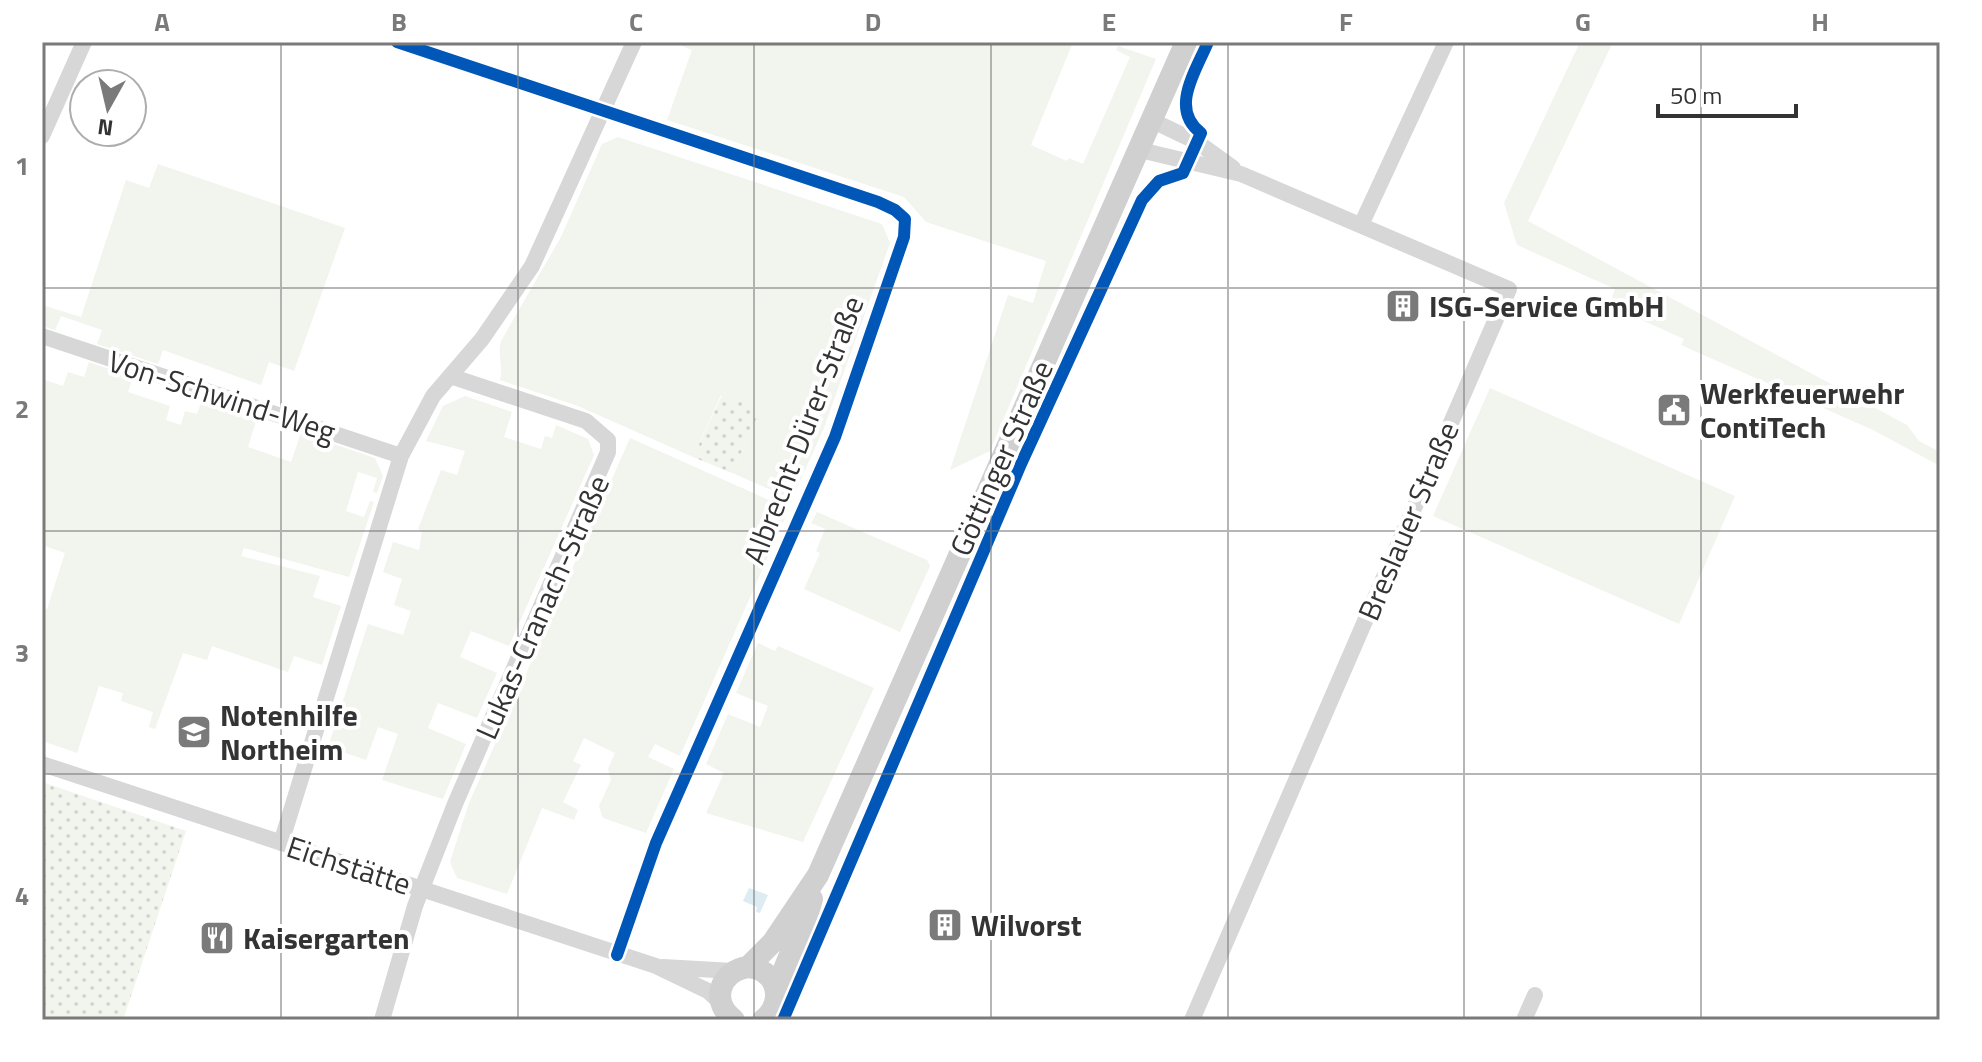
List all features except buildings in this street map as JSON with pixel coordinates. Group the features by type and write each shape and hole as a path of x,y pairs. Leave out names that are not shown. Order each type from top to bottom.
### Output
{"main road":[{"name":"Göttinger Straße","path":"729,1015 723,981 773,942 818,875 1186,42"},
{"name":"Göttinger Straße","path":"763,1020 775,1007 782,972 808,918 818,875"},
{"path":"741,969 767,974 777,992"}],"street":[{"path":"42,136 84,42"},
{"path":"397,42 603,111"},
{"path":"281,843 401,456 420,416 482,339 532,266 634,42"},
{"path":"1361,225 1446,42"},
{"name":"Albrecht-Dürer-Straße","path":"603,111 887,205 901,214 906,227 835,437 656,843 617,955"},
{"name":"Breslauer Straße","path":"1153,121 1197,142 1241,174"},
{"name":"Breslauer Straße","path":"1140,150 1241,174 1509,289 1192,1020"},
{"name":"Von-Schwind-Weg","path":"42,336 401,456"},
{"name":"Lukas-Cranach-Straße","path":"382,1020 415,906 455,804 608,452 608,440 586,421 450,376"},
{"name":"Eichstätte","path":"42,764 656,966 708,991 729,1015"},
{"name":"Eichstätte","path":"656,966 741,969"},
{"path":"1524,1020 1535,995"}],"shaded area":[{"path":"672,42 1073,42 1031,145 1067,161 1069,158 1083,164 1130,57 1116,50 1118,46 1156,59 990,451 950,470 1008,295 1033,303 1046,261 926,222 904,197 667,120 692,50"},
{"path":"1580,42 1613,42 1528,221 1907,425 1919,441 1940,452 1940,466 1873,430 1681,345 1684,339 1615,308 1617,302 1611,300 1615,289 1517,245 1504,203"},
{"path":"618,137 882,224 890,243 824,428 792,499 732,473 761,408 721,395 693,457 578,406 500,380 501,341 561,237 602,144"},
{"path":"158,164 345,228 294,371 269,362 261,385 163,350 158,364 97,344 102,330 61,316 55,330 42,326 42,305 81,317 126,180 149,188"},
{"path":"89,362 133,377 128,392 170,406 166,420 181,425 185,411 197,414 202,400 257,418 248,447 291,462 301,433 375,458 383,476 377,493 373,492 377,478 358,472 346,511 364,517 370,501 374,502 349,577 244,548 241,556 320,576 313,597 341,606 322,665 294,656 288,672 212,646 207,660 183,653 155,729 149,727 153,712 121,701 123,693 99,686 77,753 42,741 42,609 47,609 65,553 42,545 42,379 63,386 68,372 84,377"},
{"path":"1490,388 1735,496 1679,624 1433,516"},
{"path":"722,395 761,408 732,473 693,457"},
{"path":"465,396 512,412 504,437 541,449 545,436 552,438 556,425 588,439 594,455 509,646 471,631 460,657 497,673 477,718 438,703 428,728 466,744 443,799 382,780 398,734 378,727 366,760 328,747 368,624 403,635 411,611 394,605 402,579 383,572 393,542 419,550 422,531 418,529 441,470 457,475 465,451 426,441 443,406"},
{"path":"630,438 789,509 680,756 655,744 648,757 674,769 646,833 603,818 599,806 611,780 608,769 615,753 584,738 573,761 581,765 563,802 578,810 574,820 542,808 507,894 457,878 450,862 469,803"},
{"path":"817,512 927,560 930,566 900,632 804,589 820,553 816,551 825,529 811,523"},
{"path":"758,643 775,651 778,646 874,688 803,842 706,813 724,773 706,764 728,714 760,727 768,706 736,693"},
{"path":"42,782 186,831 123,1020 42,1020"},
{"path":"749,888 768,895 760,913 756,912 757,907 743,901"}],"cycle path":[{"path":"397,42 878,202 905,219 904,237 835,437 656,843 617,955"},
{"path":"783,1020 1021,464 1142,200 1159,181 1183,173 1201,133 1187,113 1186,101 1192,77 1208,42"}],"place":[{"name":"ISG-Service GmbH","path":"1403,306"},
{"name":"Werkfeuerwehr ContiTech","path":"1674,410"},
{"name":"Notenhilfe Northeim","path":"194,732"},
{"name":"Wilvorst","path":"945,925"},
{"name":"Kaisergarten","path":"217,938"}]}
